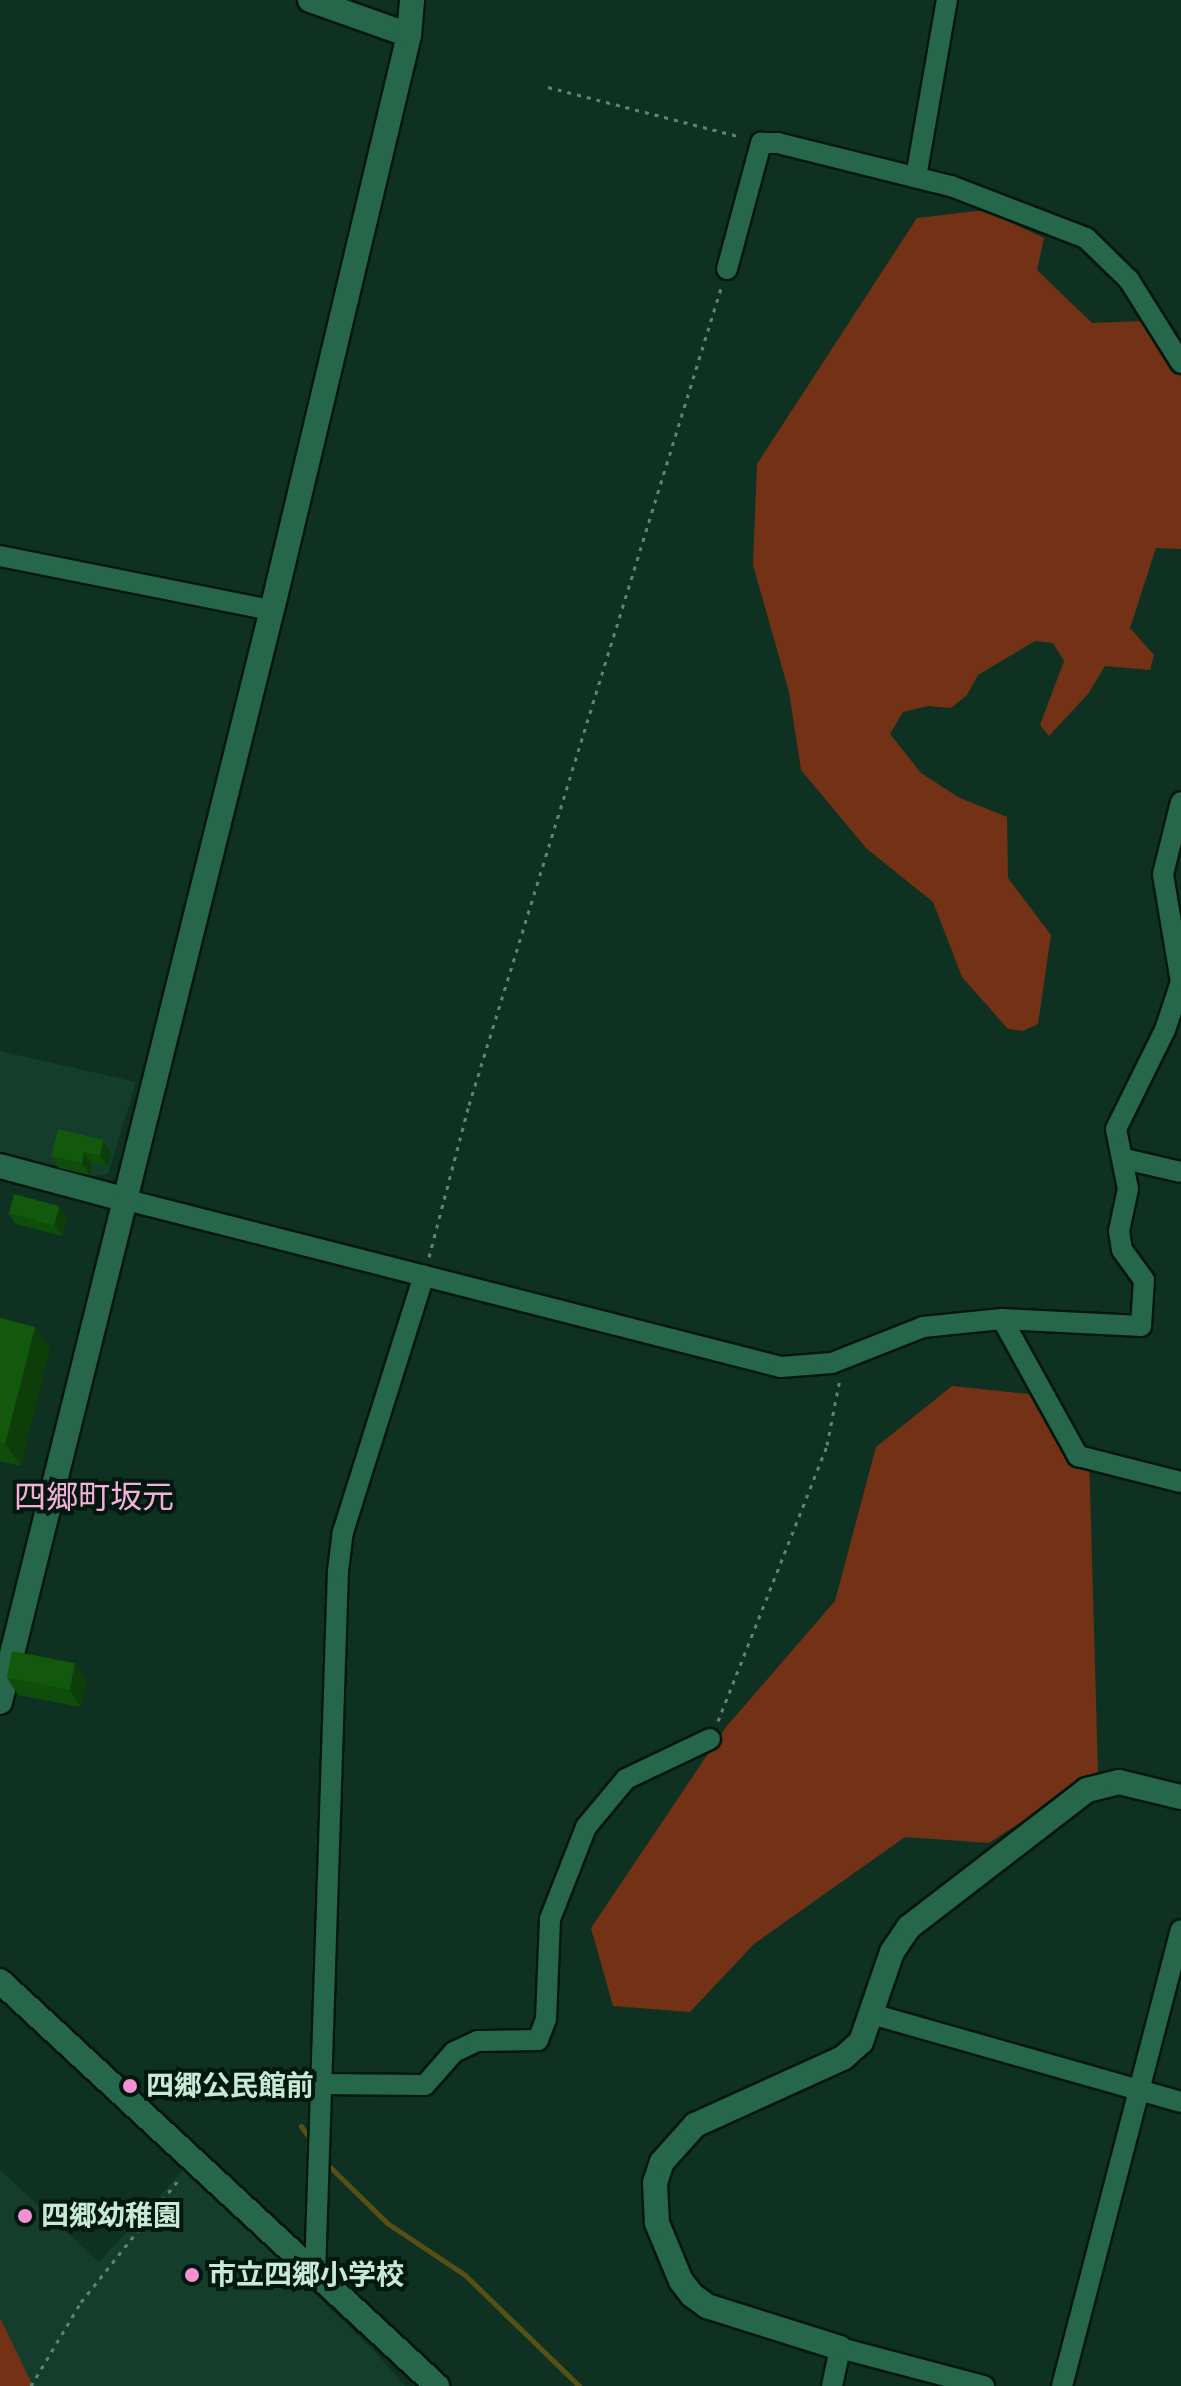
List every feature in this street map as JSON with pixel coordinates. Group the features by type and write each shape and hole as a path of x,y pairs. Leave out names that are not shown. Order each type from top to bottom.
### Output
{"street":[{"path":"310,0 409,35"},
{"path":"0,1702 271,610 409,35 412,0"},
{"path":"916,177 947,0"},
{"path":"727,269 761,143 916,177 1026,212 1086,238 1129,280 1181,363"},
{"path":"0,556 271,610"},
{"path":"0,1166 424,1275 725,1357 781,1367 844,1359 923,1327 1002,1319 1141,1326 1144,1280 1122,1250 1119,1231 1128,1189 1125,1159 1116,1129 1165,1030 1181,982 1163,874 1181,802"},
{"path":"1125,1159 1181,1172"},
{"path":"315,2274 338,1571 343,1532 424,1275"},
{"path":"1002,1319 1078,1456 1181,1482"},
{"path":"320,2084 425,2085 454,2052 478,2041 538,2040 546,2019 550,1919 586,1827 626,1779 710,1739"},
{"path":"984,2386 840,2348 707,2306 692,2295 681,2281 657,2223 655,2183 673,2146 695,2125 843,2058 861,2042 892,1952 909,1927 1087,1790 1119,1782 1181,1797"},
{"path":"1062,2386 1181,1930"},
{"path":"0,1981 437,2386"},
{"path":"872,2014 1136,2093 1181,2102"},
{"path":"832,2386 840,2348"}],"path":[{"path":"548,87 761,143"},
{"path":"424,1275 469,1105 727,269"},
{"path":"710,1739 827,1445 844,1359"},
{"path":"31,2386 81,2302 193,2162"}],"shaded area":[{"path":"985,210 1044,238 1037,270 1092,323 1145,321 1181,347 1181,549 1156,548 1130,628 1154,655 1150,670 1105,666 1088,694 1049,736 1040,725 1064,661 1053,643 1035,641 978,675 967,695 951,708 928,706 903,712 890,734 921,773 958,797 1007,817 1008,878 1051,935 1038,1024 1023,1031 1008,1029 962,977 933,902 866,848 801,770 789,692 753,565 757,464 917,218"},
{"path":"0,1051 136,1082 108,1174 90,1177 0,1154"},
{"path":"952,1386 1038,1395 1089,1453 1098,1772 989,1843 905,1837 754,1944 690,2012 613,2006 591,1928 726,1727 835,1601 876,1447"},
{"name":"市立四郷小学校","path":"185,2168 373,2350 405,2386 4,2386 0,2381 0,2170 99,2262"},
{"path":"0,2318 33,2386 0,2386"}],"building":[{"path":"58,1129 103,1140 100,1156 84,1152 82,1163 51,1156"},
{"path":"14,1194 59,1206 54,1225 9,1213"},
{"path":"0,1318 35,1327 5,1444 0,1442"},
{"path":"12,1651 75,1663 70,1690 7,1678"}],"waterway":[{"path":"301,2126 312,2142"},
{"path":"326,2163 387,2223 465,2275 579,2386"}],"place":[{"name":"四郷公民館前","path":"130,2086"},
{"name":"四郷幼稚園","path":"25,2216"},
{"name":"市立四郷小学校","path":"192,2275"}],"district":[{"name":"四郷町坂元","path":"94,1497"}]}
